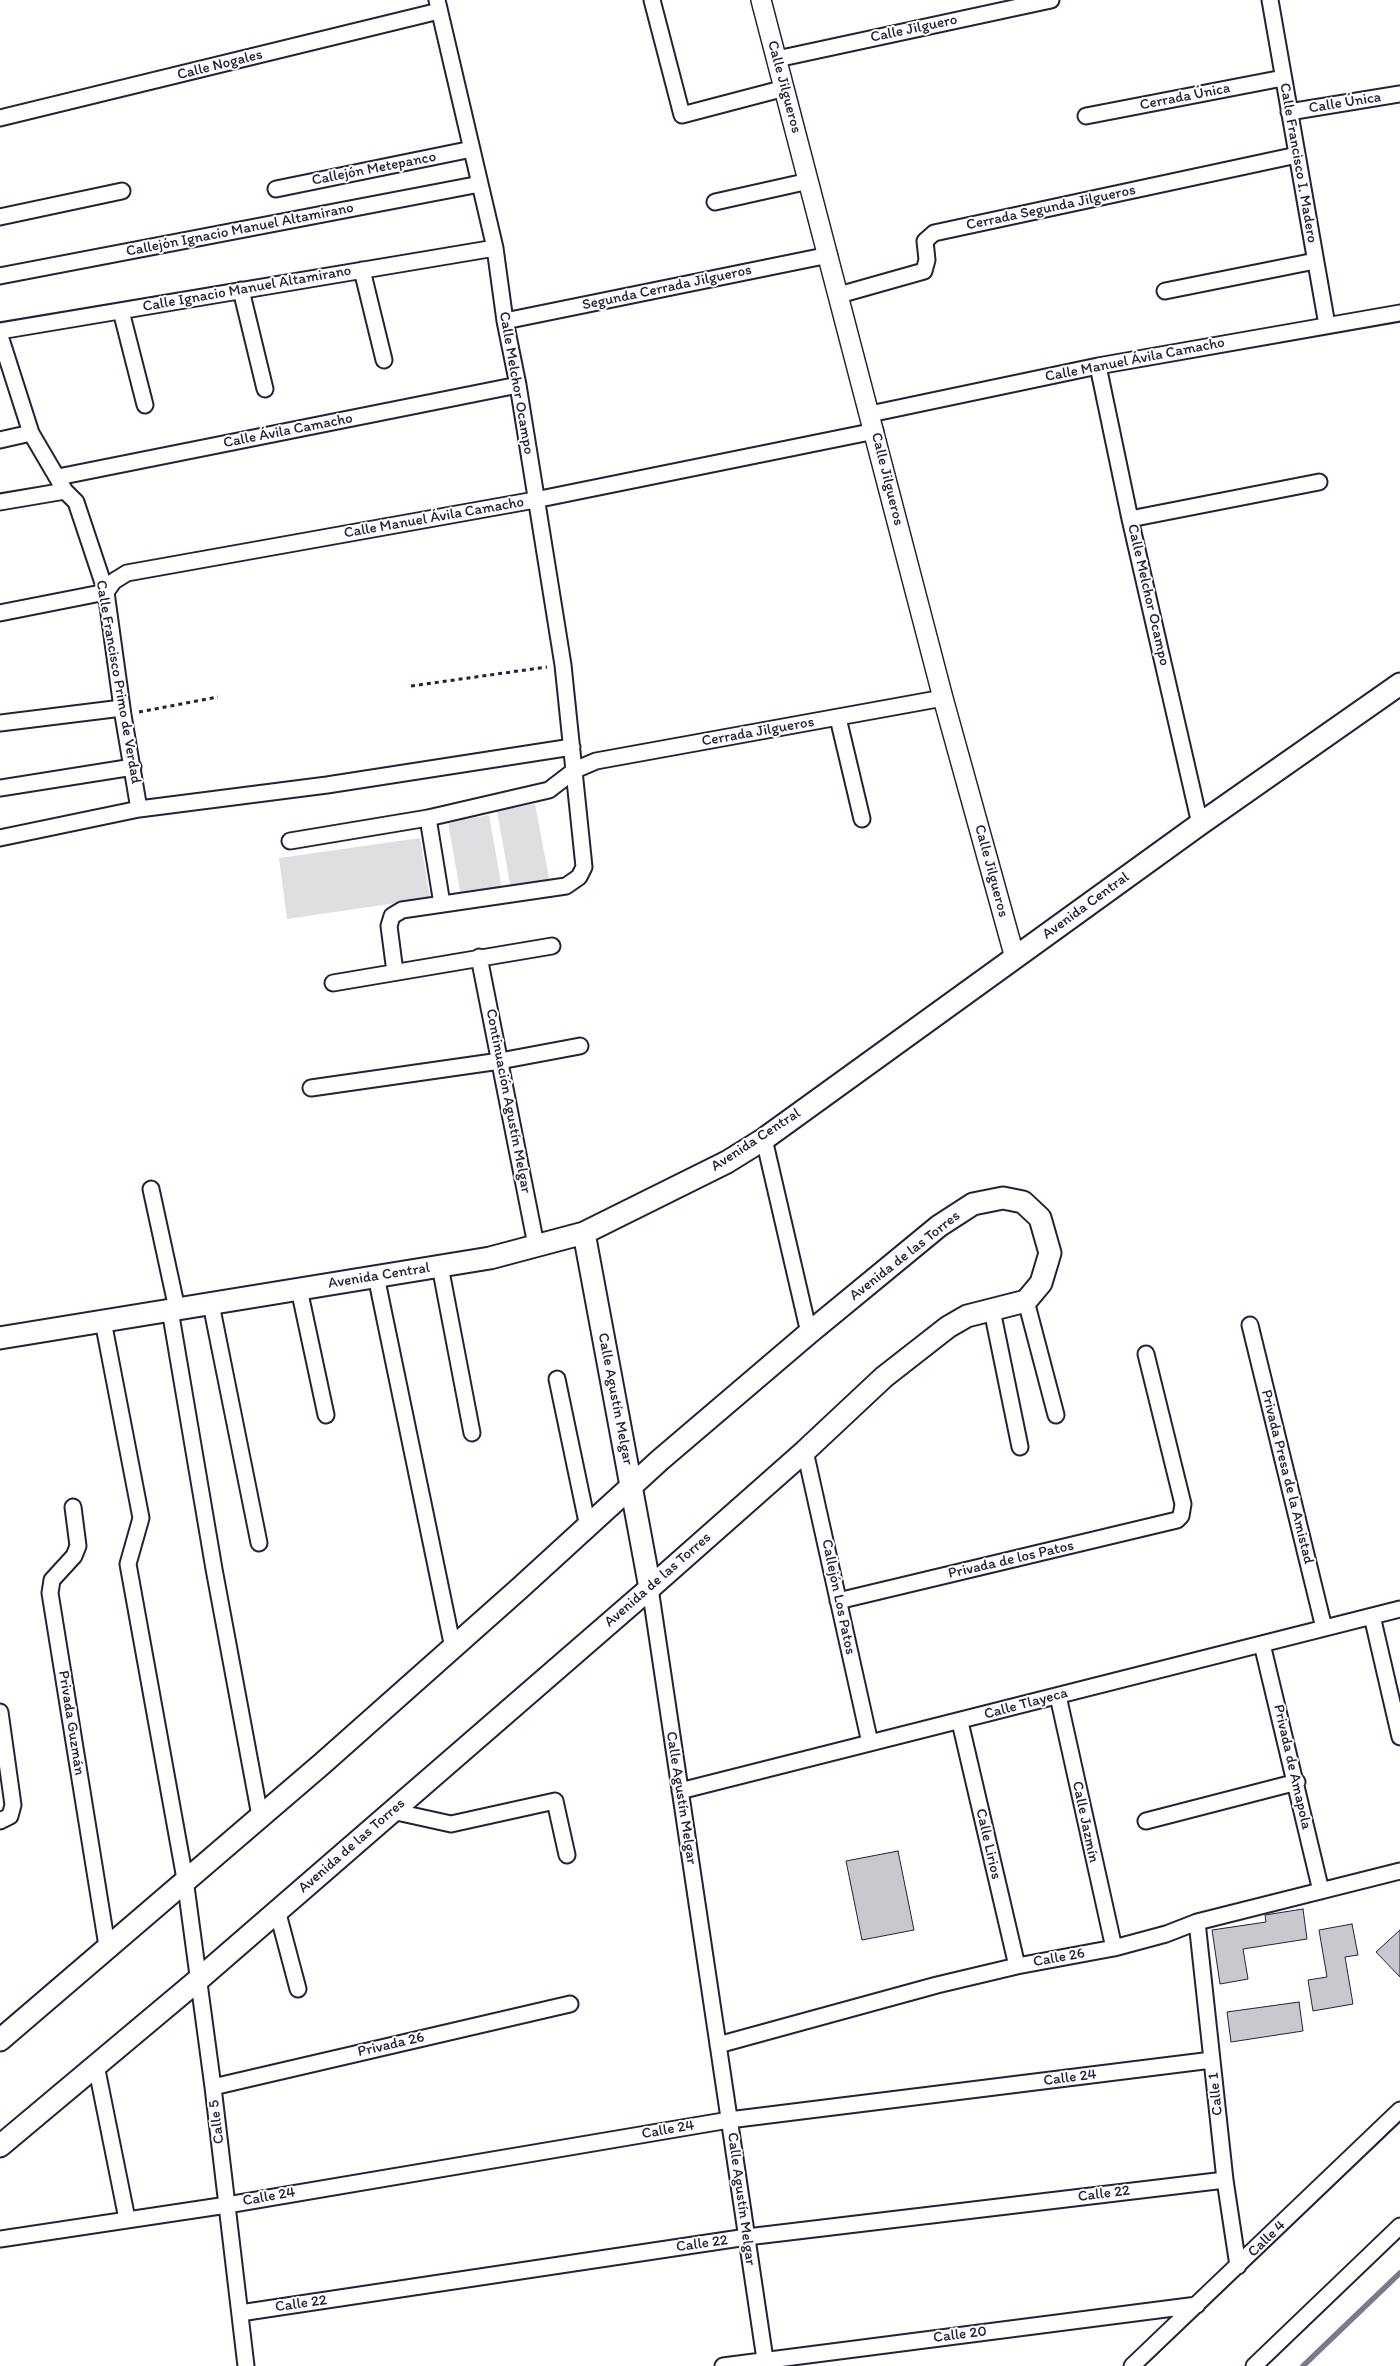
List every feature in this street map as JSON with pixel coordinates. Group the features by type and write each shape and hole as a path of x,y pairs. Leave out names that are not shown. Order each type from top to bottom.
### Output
{"main road":[{"name":"Avenida Central","path":"0,1338 490,1258 584,1233 727,1162 764,1139 1200,824 1400,684"},
{"name":"Avenida de las Torres","path":"0,2040 107,1946 323,1763 632,1486 809,1333 939,1226 973,1204 1003,1198 1023,1202 1040,1218 1046,1231 1050,1253 1041,1283 1026,1301 967,1316 948,1327 884,1377 805,1451 650,1588 198,1980 0,2146"},
{"name":"Calle Agustín Melgar","path":"584,1233 650,1588"}],"street":[{"path":"652,0 682,115 784,88"},
{"name":"Calle Jilgueros","path":"761,0 944,698 1015,958"},
{"name":"Calle Jilguero","path":"777,58 1051,0"},
{"name":"Calle Francisco I. Madero","path":"1270,0 1326,325"},
{"name":"Calle Nogales","path":"0,118 438,6"},
{"name":"Calle Melchor Ocampo","path":"395,972 389,926 392,916 402,910 566,886 579,877 584,867 563,665 518,385 505,321 495,248 438,6"},
{"name":"Cerrada Única","path":"1086,116 1283,78"},
{"name":"Calle Única","path":"1289,112 1400,94"},
{"name":"Callejón Metepanco","path":"276,189 472,149"},
{"name":"Cerrada Segunda Jilgueros","path":"839,295 924,271 927,260 925,241 934,234 1296,155"},
{"path":"715,202 809,180"},
{"name":"Callejón Ignacio Manuel Altamirano","path":"0,276 480,184"},
{"path":"0,217 122,191"},
{"name":"Calle Ignacio Manuel Altamirano","path":"0,331 495,248"},
{"name":"Segunda Cerrada Jilgueros","path":"505,321 829,255"},
{"path":"1165,291 1315,261"},
{"path":"362,270 384,360"},
{"path":"241,290 265,389"},
{"path":"121,311 145,405"},
{"name":"Calle Manuel Ávila Camacho","path":"106,592 114,581 127,573 535,500 872,422 1098,366 1400,312"},
{"name":"Calle Francisco Primo de Verdad","path":"0,336 31,433 65,491 76,502 106,592 139,809"},
{"name":"Calle Melchor Ocampo","path":"1098,366 1130,519 1200,824"},
{"name":"Calle Ávila Camacho","path":"58,477 518,385"},
{"path":"0,440 31,433"},
{"path":"1130,519 1319,482"},
{"path":"0,502 65,491"},
{"path":"0,613 106,592"},
{"name":"Cerrada Jilgueros","path":"290,841 428,818 549,790 575,770 596,761 944,698"},
{"path":"0,723 123,711"},
{"path":"838,718 862,819"},
{"path":"0,838 139,809 326,785 572,747"},
{"path":"0,788 133,767"},
{"path":"428,818 442,904"},
{"path":"333,982 552,946"},
{"name":"Continuación Agustín Melgar","path":"480,957 536,1245"},
{"path":"311,1088 500,1061 580,1046"},
{"path":"764,1139 809,1333"},
{"path":"151,1189 174,1310 214,1569 260,1816"},
{"path":"440,1266 472,1433"},
{"path":"376,1276 453,1648"},
{"path":"299,1289 326,1416"},
{"path":"1026,1301 1056,1415"},
{"path":"211,1304 259,1543"},
{"path":"992,1310 1020,1447"},
{"name":"Calle 5","path":"103,1321 142,1518 128,1564 186,1879 246,2366"},
{"name":"Privada Presa de la Amistad","path":"1250,1325 1324,1628"},
{"name":"Privada de los Patos","path":"838,1601 1171,1522 1181,1516 1183,1504 1146,1354"},
{"path":"557,1379 588,1527"},
{"name":"Callejón Los Patos","path":"805,1451 870,1743"},
{"name":"Privada Guzmán","path":"73,1507 78,1546 74,1556 52,1580 50,1593 107,1946"},
{"name":"Calle Agustín Melgar","path":"650,1588 766,2363"},
{"name":"Calle Tlayeca","path":"680,1791 960,1722 1400,1609"},
{"path":"1372,1616 1400,1737"},
{"name":"Privada de Amapola","path":"1262,1644 1297,1782 1321,1891"},
{"name":"Calle Jazmín","path":"1058,1696 1114,1948"},
{"path":"0,1712 13,1805 10,1816 0,1821"},
{"name":"Calle Lirios","path":"960,1722 1017,1966"},
{"path":"1146,1820 1297,1782"},
{"path":"392,1811 452,1824 556,1801 567,1855"},
{"name":"Calle 26","path":"718,2044 937,1985 1017,1966 1114,1948 1166,1934 1197,1922 1400,1871"},
{"path":"277,1910 298,1989"},
{"name":"Calle 1","path":"1197,1922 1225,2180 1238,2266"},
{"name":"Privada 26","path":"213,2087 570,2004"},
{"name":"Calle 24","path":"0,2240 729,2120 1212,2060"},
{"path":"96,2065 127,2219"},
{"name":"Calle 4","path":"1132,2366 1400,2110"},
{"name":"Calle 22","path":"240,2313 747,2238 1225,2180"},
{"path":"1254,2366 1400,2226"},
{"name":"Calle 20","path":"723,2366 766,2363 1197,2305"}],"path":[{"path":"411,686 563,665"},
{"path":"123,711 218,697"}],"shaded area":[{"path":"535,804 550,883 511,890 497,811"},
{"path":"489,815 502,889 461,897 448,822"},
{"path":"420,838 430,898 287,919 279,858"}],"building":[{"path":"898,1851 914,1930 862,1940 846,1861"},
{"path":"1303,1909 1307,1939 1243,1949 1248,1979 1220,1984 1212,1930 1266,1922 1265,1915"},
{"path":"1352,1924 1358,1955 1345,1957 1353,2004 1313,2011 1308,1980 1327,1977 1319,1930"},
{"path":"1400,1930 1400,1977 1376,1952"},
{"path":"1299,2002 1303,2031 1231,2042 1227,2012"}],"waterway":[{"path":"1303,2366 1400,2273"}]}
